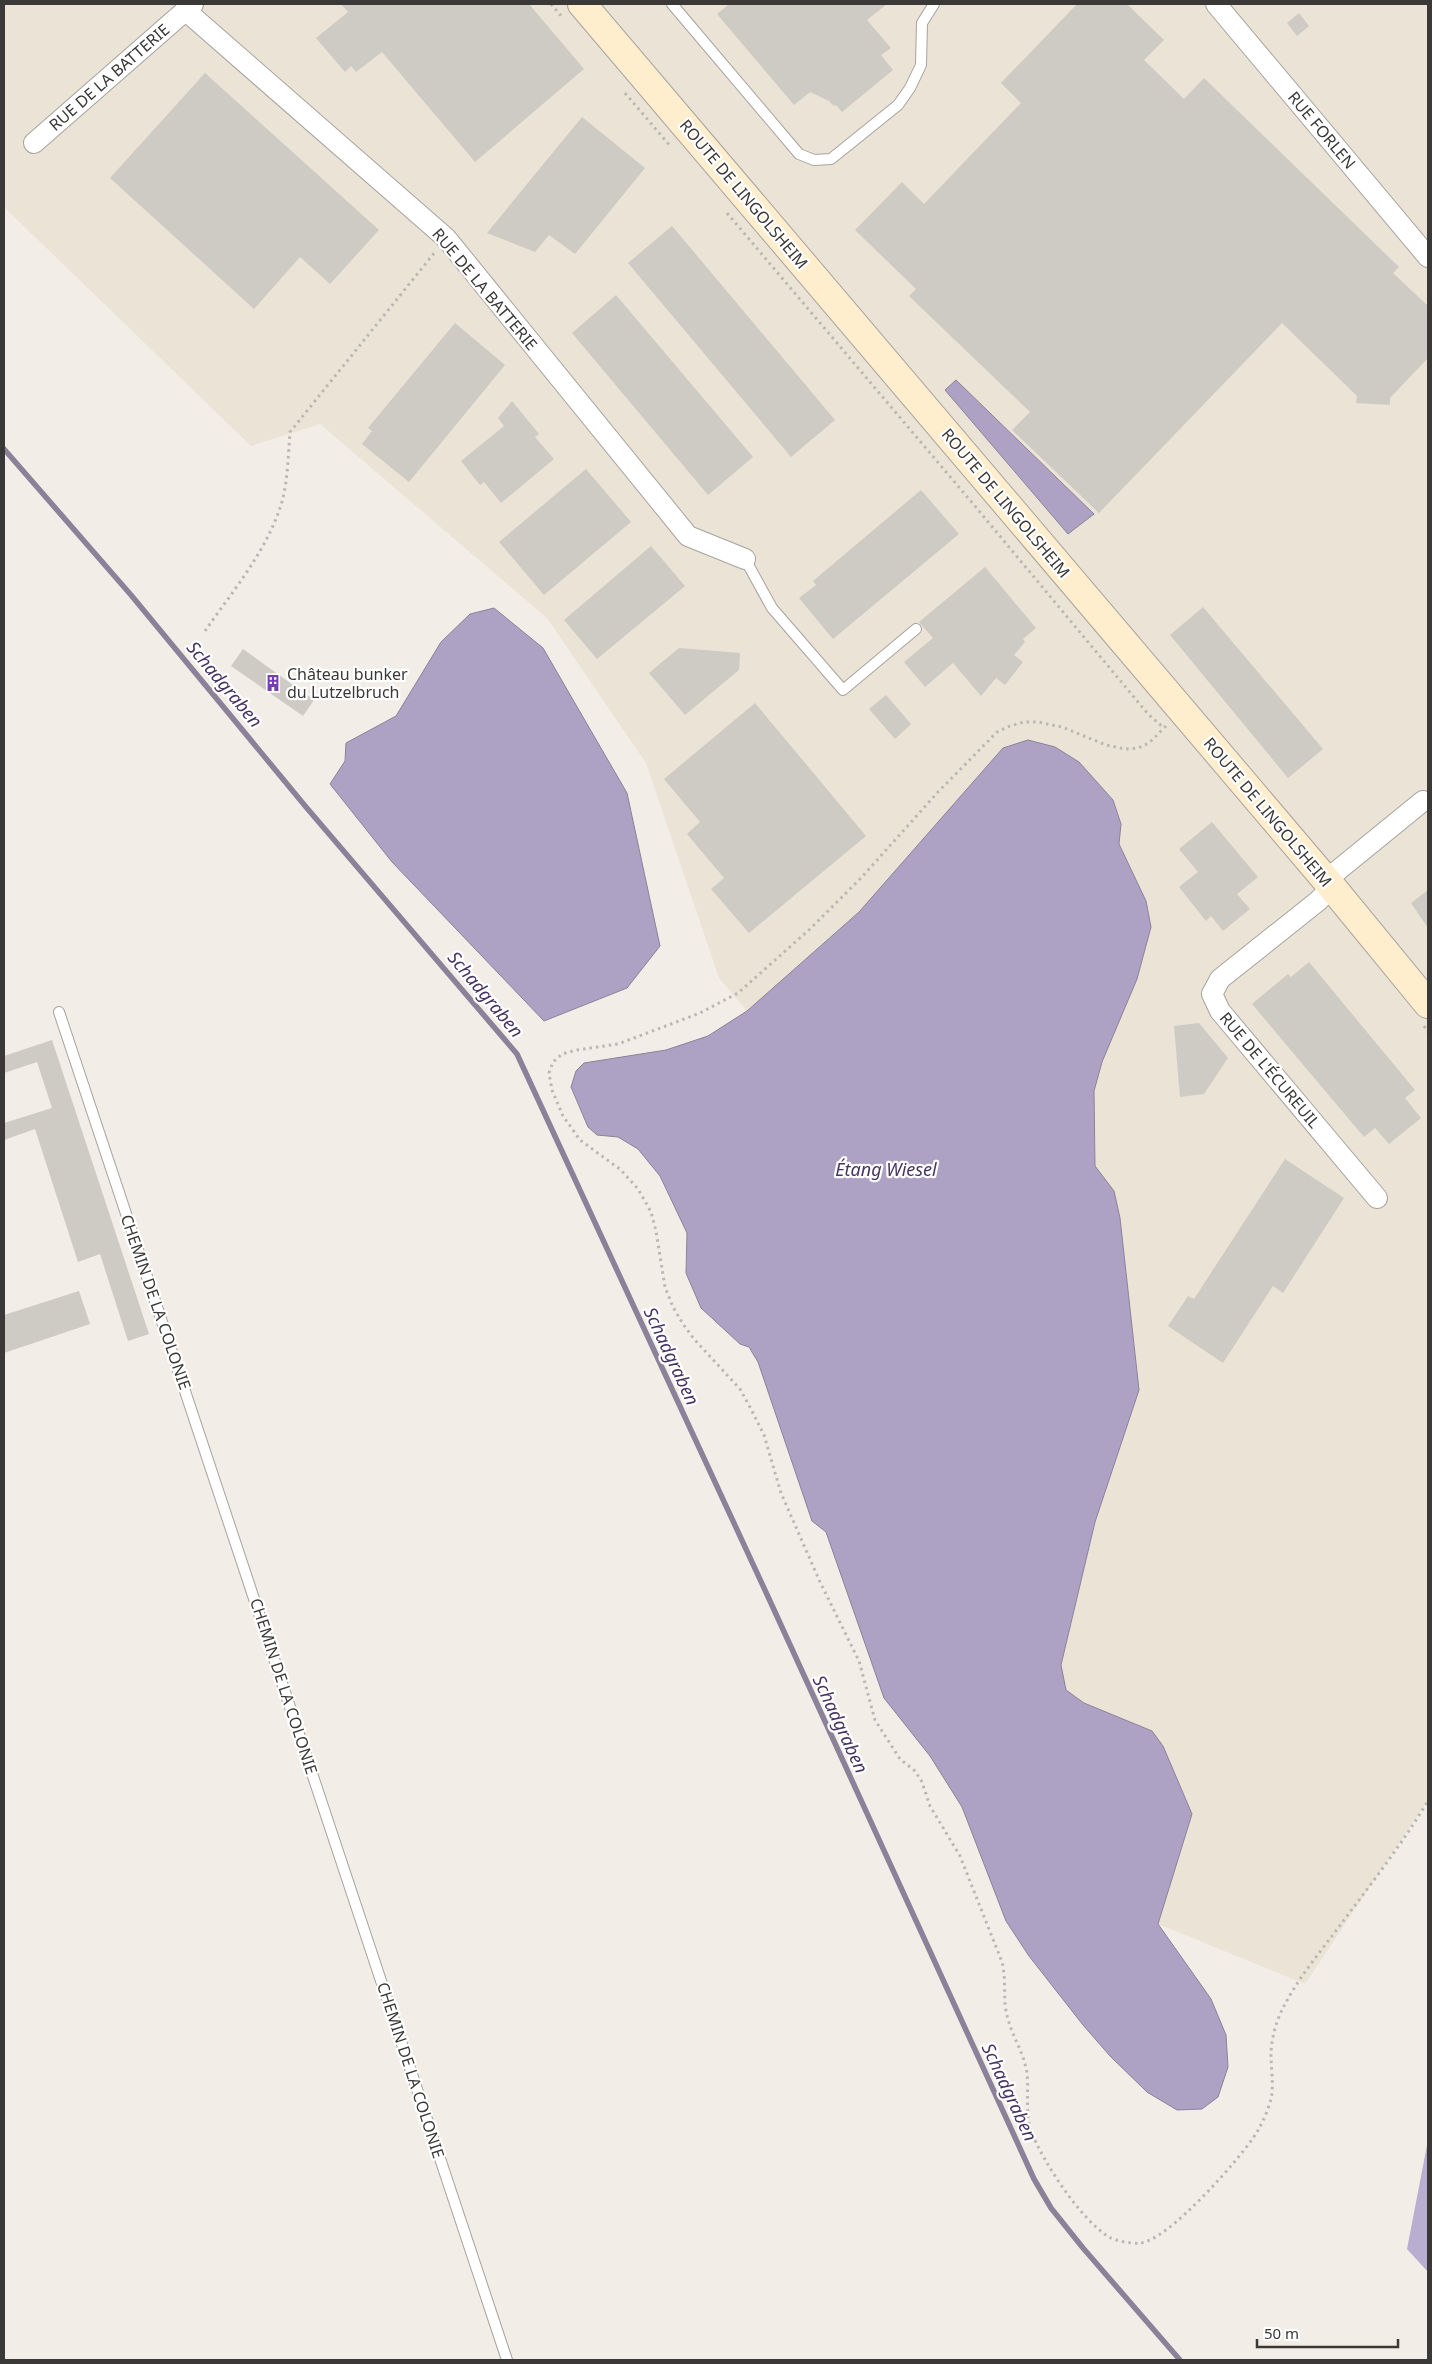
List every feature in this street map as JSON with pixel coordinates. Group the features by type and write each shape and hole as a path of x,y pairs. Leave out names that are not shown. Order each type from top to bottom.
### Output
{"main road":[{"name":"ROUTE DE LINGOLSHEIM","path":"582,4 1329,884 1428,1004"}],"street":[{"name":"RUE FORLEN","path":"1216,4 1428,257"},
{"name":"RUE DE LA BATTERIE","path":"34,143 189,7 446,238 688,536 745,559"},
{"path":"1329,884 1422,801"},
{"name":"RUE DE L'ÉCUREUIL","path":"1329,884 1318,901 1220,979 1212,994 1220,1011 1377,1198"}],"lane":[{"path":"672,4 799,154 814,160 831,159 898,105 910,88 921,65 922,23 934,4"},
{"path":"745,559 772,608 844,690 916,629"},
{"name":"CHEMIN DE LA COLONIE","path":"59,1012 507,2360"}],"path":[{"path":"205,631 262,549 281,505 288,461 290,432 446,238"},
{"path":"1182,711 1149,742 1138,748 1125,749 1106,745 1062,727 1038,722 1017,724 997,732 938,792 861,878 810,929 738,993 700,1012 618,1044 562,1054 553,1062 549,1073 552,1090 563,1116 580,1140 621,1170 638,1190 651,1212 656,1230 665,1287 672,1306 688,1332 740,1389 752,1409 764,1435 781,1493 820,1582 859,1661 875,1720 900,1758 916,1771 922,1782 930,1806 960,1856 1002,1962 1005,1973 1006,2013 1024,2057 1030,2129 1044,2158 1065,2190 1098,2229 1112,2239 1140,2243 1154,2239 1218,2180 1257,2132 1271,2098 1271,2052 1275,2028 1282,2010 1315,1958 1389,1861 1428,1801"}],"shaded area":[{"path":"4,4 1428,4 1428,1800 1305,1984 1158,1924 1192,1813 1084,1703 1066,1690 1061,1665 1095,1522 1139,1390 1114,1191 1095,1166 1094,1091 1102,1062 1137,979 1151,927 1146,901 1119,844 1121,824 859,912 747,1011 719,978 646,763 547,618 320,424 251,446 4,207"},
{"path":"1428,2140 1428,2272 1407,2249"}],"water":[{"path":"956,380 1094,514 1068,534 945,390"},
{"path":"494,608 543,648 627,793 660,946 627,988 544,1021 392,862 330,784 345,761 346,743 396,716 441,642 470,614"},
{"name":"Étang Wiesel","path":"1028,740 1055,747 1079,762 1113,800 1121,824 1119,844 1146,901 1151,927 1137,979 1102,1062 1094,1091 1095,1166 1114,1191 1120,1218 1139,1390 1095,1522 1061,1665 1066,1690 1084,1703 1152,1731 1163,1746 1192,1814 1158,1924 1211,1999 1226,2035 1228,2067 1218,2097 1202,2109 1177,2110 1147,2092 1110,2056 1083,2025 1029,1956 1006,1921 962,1807 930,1756 884,1698 826,1532 812,1521 758,1362 749,1347 740,1344 701,1308 686,1273 687,1233 660,1176 638,1149 618,1137 597,1135 588,1127 571,1087 576,1071 584,1063 666,1050 708,1036 747,1011 859,912 1003,748"}],"building":[{"path":"341,4 529,4 584,69 475,162 382,52 356,72 351,66 345,72 316,38 348,12"},
{"path":"729,4 887,4 867,20 891,48 881,55 893,70 842,112 836,105 834,106 829,101 810,92 794,105 717,14"},
{"path":"1077,4 1127,4 1164,40 1144,60 1184,99 1204,78 1399,267 1393,273 1428,306 1428,358 1390,398 1390,405 1356,403 1357,396 1282,323 1099,513 1012,430 1030,412 909,296 916,289 855,230 902,182 924,204 1021,103 1001,83"},
{"path":"1299,13 1309,26 1297,36 1287,23"},
{"path":"205,73 379,230 330,284 300,257 254,309 110,178"},
{"path":"582,117 645,168 575,254 549,235 535,252 487,233"},
{"path":"672,226 835,420 791,457 628,263"},
{"path":"616,295 753,457 708,495 572,333"},
{"path":"455,323 505,365 409,482 362,444 372,431 368,428"},
{"path":"512,401 539,434 535,437 554,459 501,503 484,482 480,485 461,461 504,426 498,418"},
{"path":"586,469 631,522 544,595 499,542"},
{"path":"921,490 959,534 833,639 799,598 816,585 813,581"},
{"path":"651,546 685,586 597,659 564,620"},
{"path":"985,567 1036,628 1023,639 1025,642 1014,655 1023,662 1005,685 996,678 981,696 953,663 925,687 904,662 933,638 919,622"},
{"path":"1203,607 1323,749 1288,778 1170,635"},
{"path":"679,648 740,653 739,670 685,715 649,673"},
{"name":"Château bunker du Lutzelbruch","path":"243,649 314,700 303,716 231,666"},
{"path":"886,695 911,724 895,739 869,709"},
{"path":"755,703 866,836 749,933 711,889 724,878 687,834 700,822 664,779"},
{"path":"1212,822 1258,877 1237,894 1250,909 1223,931 1211,916 1206,921 1179,887 1198,872 1179,849"},
{"path":"1428,890 1428,928 1411,903"},
{"path":"1309,962 1415,1090 1405,1098 1421,1118 1389,1144 1375,1128 1364,1137 1252,1004 1288,974 1291,977"},
{"path":"1199,1023 1228,1058 1204,1094 1180,1097 1174,1026"},
{"path":"52,1040 149,1334 128,1341 100,1254 78,1262 35,1129 4,1140 4,1123 52,1108 37,1062 4,1073 4,1056"},
{"path":"1285,1159 1344,1198 1283,1293 1273,1286 1223,1363 1168,1326 1188,1296 1194,1299"},
{"path":"79,1291 90,1324 4,1353 4,1315"}],"waterway":[{"name":"Schadgraben","path":"4,449 131,595 306,807 517,1054 1034,2179 1051,2208 1083,2248 1180,2360"}],"place":[{"name":"Château bunker du Lutzelbruch","path":"273,683"}]}
